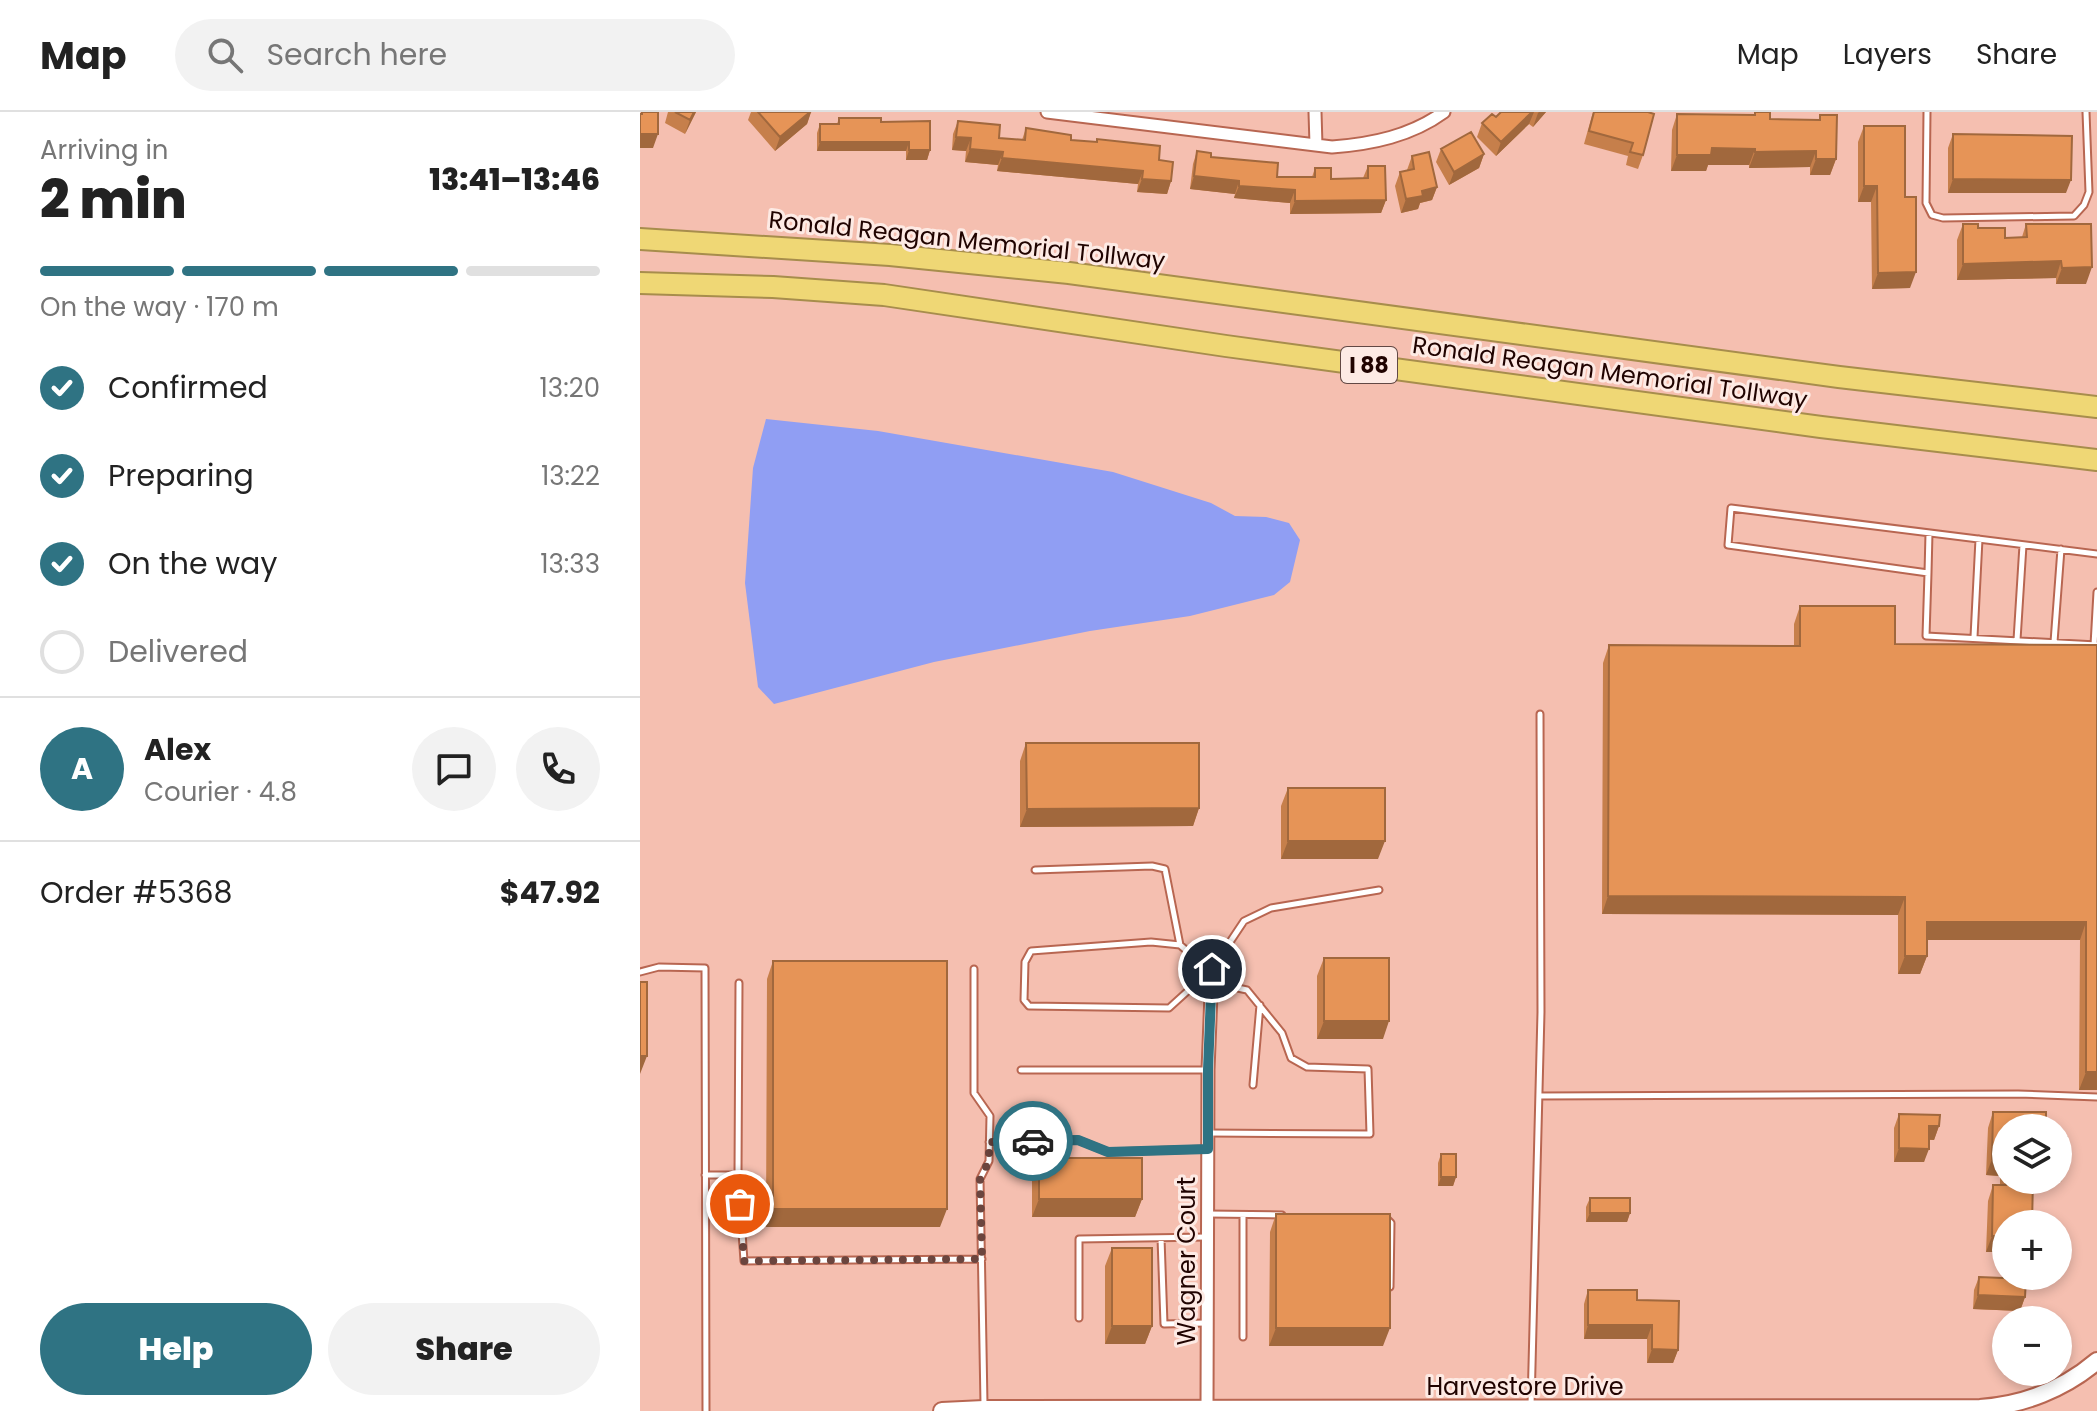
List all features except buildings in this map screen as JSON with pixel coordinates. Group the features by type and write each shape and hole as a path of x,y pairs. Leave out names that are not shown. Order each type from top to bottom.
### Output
{"highway":[{"name":"Ronald Reagan Memorial Tollway","path":"640,239 890,255 1069,273 1839,377 2097,407"},
{"name":"Ronald Reagan Memorial Tollway","path":"640,283 773,287 884,295 1242,348 1821,427 2097,460"}],"street":[{"path":"1047,112 1120,116 1332,147 1369,143 1408,131 1444,112"},
{"path":"1315,112 1316,145"},
{"name":"Wagner Court","path":"1207,1410 1208,1070 1212,969"},
{"name":"Harvestore Drive","path":"942,1411 1980,1408 2021,1401 2057,1388 2097,1361"}],"lane":[{"path":"1927,112 1926,203 1932,215 1943,218 2074,216 2084,205 2089,192 2086,112"},
{"path":"1928,573 1728,545 1731,508 2097,554"},
{"path":"1929,533 1926,636 2096,645 2097,592"},
{"path":"1974,637 1979,539"},
{"path":"2017,640 2023,545"},
{"path":"2054,642 2061,549"},
{"path":"1531,1410 1539,1096 1540,714"},
{"path":"1035,870 1152,866 1165,869 1180,945"},
{"path":"1208,1133 1370,1134 1368,1069 1307,1067 1291,1058 1282,1033 1247,990 1228,986 1212,969 1180,945 1151,942 1031,951 1025,962 1024,1000 1029,1006 1169,1008 1212,969 1244,921 1271,908 1379,890"},
{"path":"640,972 659,967 705,968 706,1411"},
{"path":"974,969 974,1093 990,1116 989,1161 980,1179 984,1409"},
{"path":"739,983 738,1175 744,1261 982,1259"},
{"path":"1253,1085 1260,1004"},
{"path":"1021,1070 1208,1070"},
{"path":"1539,1096 2018,1094 2097,1097"},
{"path":"989,1142 1078,1140 1108,1152 1208,1149"},
{"path":"705,1175 738,1175"},
{"path":"1207,1214 1295,1215"},
{"path":"1243,1215 1243,1337"},
{"path":"1383,1215 1391,1223 1390,1300"},
{"path":"1079,1318 1079,1239 1208,1237"},
{"path":"1161,1238 1164,1324 1207,1323"}],"water":[{"path":"766,419 878,431 1113,472 1211,503 1235,516 1266,517 1289,523 1300,540 1290,582 1274,595 1190,616 1090,631 934,662 774,704 758,687 745,583 753,468"}],"way so far":[{"path":"740,1204 744,1261 982,1259 980,1179 989,1161 989,1142 1033,1141"}],"route":[{"path":"1033,1141 1078,1140 1108,1152 1208,1149 1212,969"}]}
